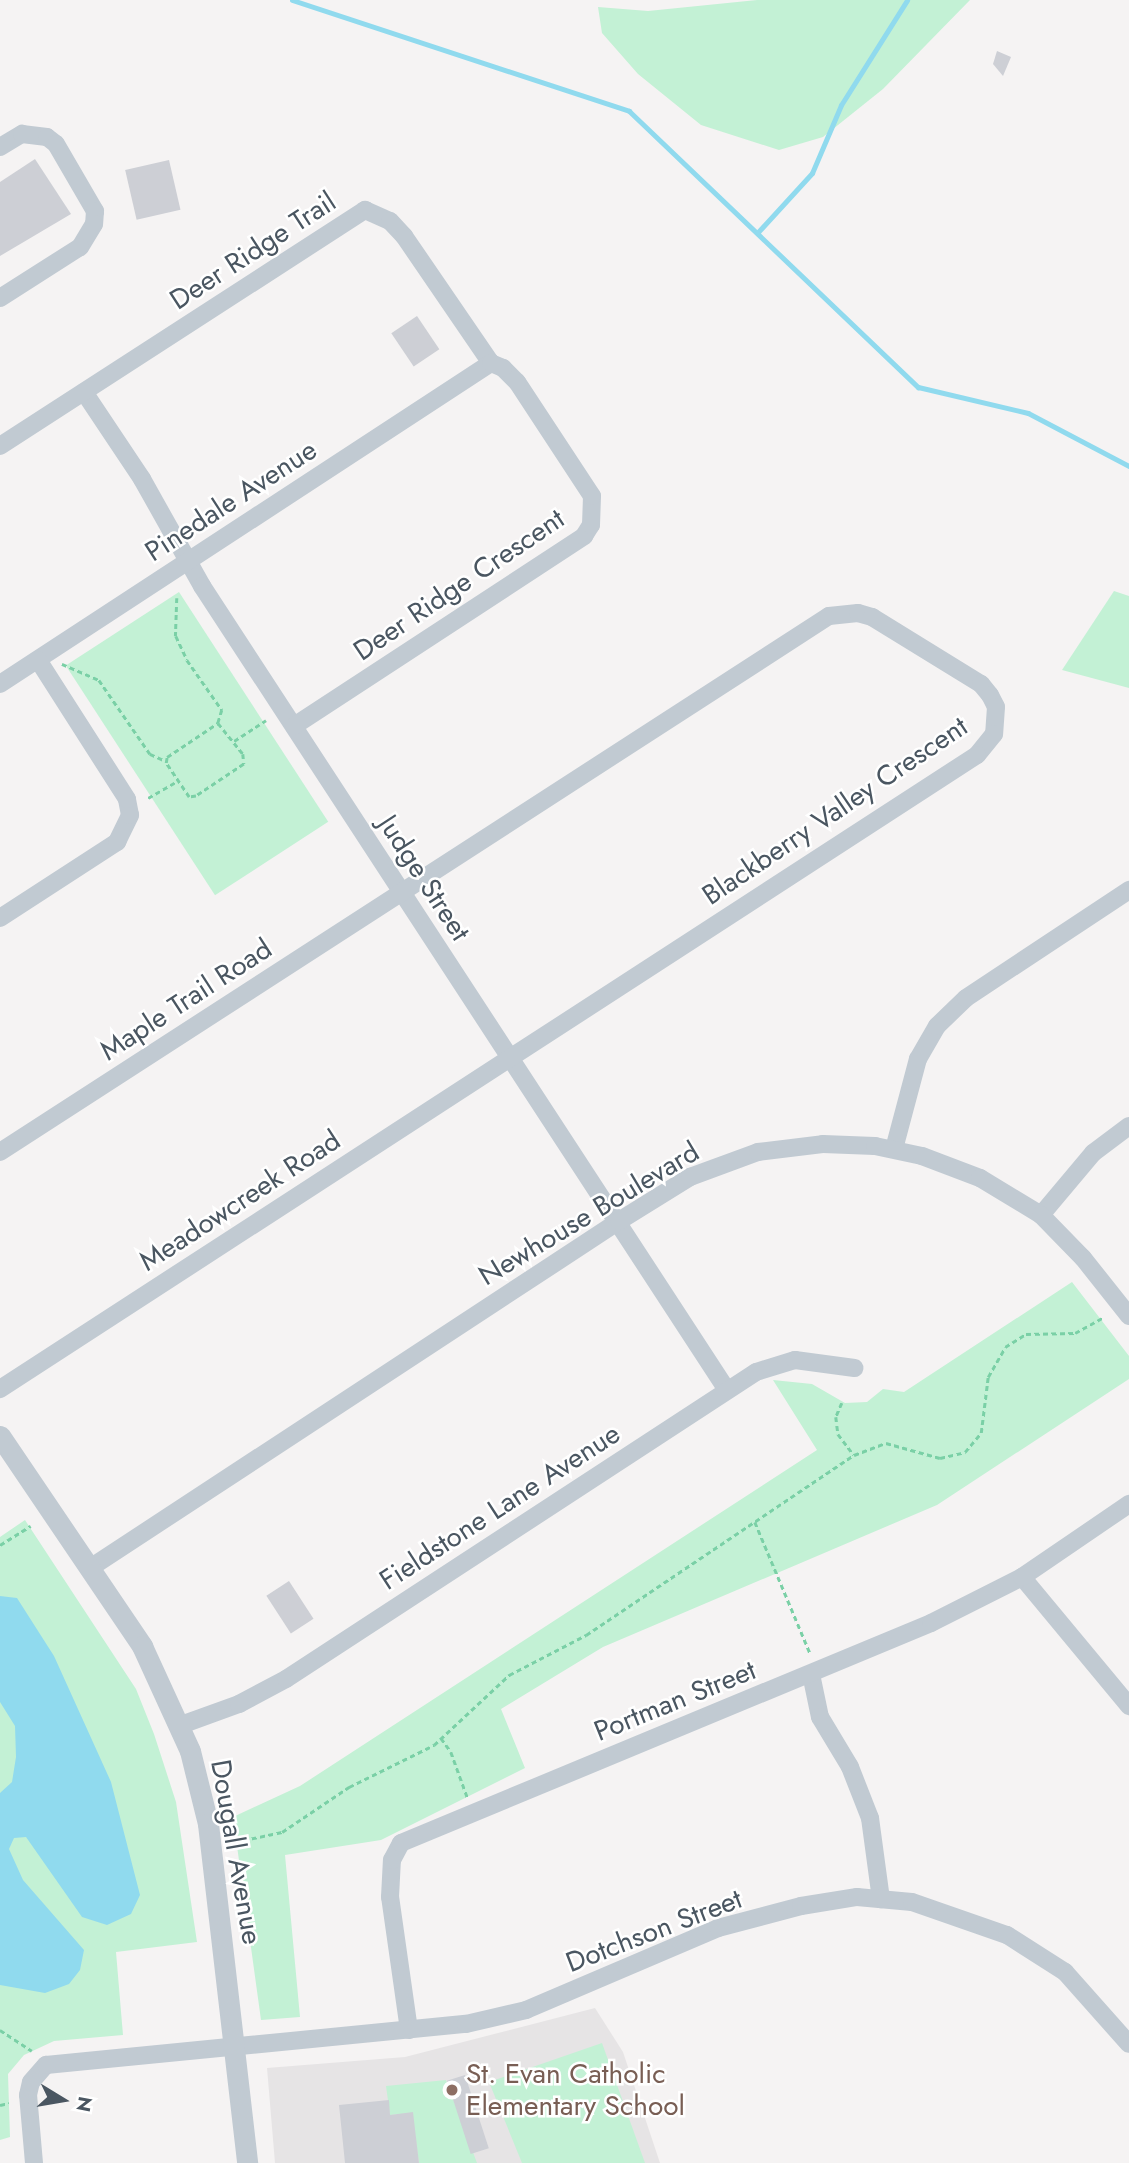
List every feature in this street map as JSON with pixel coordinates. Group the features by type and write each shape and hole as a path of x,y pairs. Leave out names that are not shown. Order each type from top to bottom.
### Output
{"street":[{"path":"0,147 22,134 47,137 57,144 95,211 94,225 80,247 0,298"},
{"name":"Deer Ridge Trail","path":"0,446 365,210 390,220 404,236 491,363"},
{"name":"Pinedale Avenue","path":"0,684 491,363"},
{"name":"Deer Ridge Crescent","path":"294,726 584,536 591,525 592,496 517,382 503,368 491,363"},
{"name":"Judge Street","path":"84,392 142,479 187,561 727,1390"},
{"name":"Blackberry Valley Crescent","path":"401,891 829,616 858,613 872,617 981,684 990,695 996,707 994,734 976,755 508,1056"},
{"path":"0,918 117,842 130,815 127,799 38,660"},
{"path":"894,1149 918,1059 937,1026 966,998 1129,890"},
{"name":"Maple Trail Road","path":"0,1152 401,891"},
{"name":"Meadowcreek Road","path":"0,1389 508,1056"},
{"path":"1041,1215 1093,1153 1129,1126"},
{"name":"Newhouse Boulevard","path":"90,1568 690,1177 758,1153 823,1144 894,1149 980,1178 1041,1215 1083,1258 1129,1316"},
{"name":"Fieldstone Lane Avenue","path":"181,1725 239,1704 286,1679 756,1372 795,1360 854,1368"},
{"name":"Dougall Avenue","path":"0,1436 142,1646 181,1725 208,1824 236,2045 247,2163"},
{"name":"Portman Street","path":"409,2030 390,1897 391,1860 401,1843 931,1623 1022,1577 1129,1504"},
{"path":"1022,1577 1129,1706"},
{"path":"815,1672 820,1717 850,1767 870,1818 879,1860 881,1899"},
{"name":"Dotchson Street","path":"34,2163 28,2095 31,2082 46,2065 466,2024 526,2010 718,1928 801,1906 856,1897 945,1910 1007,1935 1065,1972 1129,2044"}],"path":[{"path":"166,761 169,754 218,723 222,710 187,660 176,636 177,598"},
{"path":"62,664 99,680 150,754 166,761 177,781 192,797 242,767 244,757 218,723"},
{"path":"234,741 266,720"},
{"path":"148,798 177,781"},
{"path":"235,1842 282,1832 349,1787 441,1738 509,1675 586,1635 854,1455 887,1443 940,1458 965,1452 981,1433 988,1377 1005,1347 1026,1334 1074,1333 1102,1318"},
{"path":"842,1403 836,1417 838,1434 854,1455"},
{"path":"755,1522 815,1672"},
{"path":"0,1545 31,1525"},
{"path":"441,1738 451,1752 472,1813"},
{"path":"0,2030 32,2051"},
{"path":"0,2105 9,2103"}],"shaded area":[{"name":"St. Evan Catholic Elementary School","path":"595,2008 623,2052 660,2163 275,2163 267,2068 405,2057"}],"green space":[{"path":"757,0 970,0 883,89 823,137 779,150 701,125 638,74 602,33 598,7 648,11"},
{"path":"1114,591 1129,596 1129,688 1062,670"},
{"path":"179,592 328,822 215,895 66,666"},
{"path":"1072,1282 1129,1356 1129,1379 937,1505 603,1647 501,1709 525,1768 381,1840 285,1855 300,2017 261,2020 233,1817 300,1786 817,1450 773,1380 812,1384 845,1403 867,1402 883,1389 904,1392"},
{"path":"25,1520 136,1689 176,1802 197,1942 116,1952 123,2035 54,2041 24,2055 8,2074 10,2137 0,2140 0,1537"},
{"path":"602,2043 645,2163 522,2163 489,2082"},
{"path":"446,2080 477,2163 419,2163 412,2113 390,2115 386,2086"}],"water":[{"path":"0,1596 17,1598 54,1656 111,1782 140,1895 131,1914 107,1925 82,1917 26,1837 14,1838 9,1849 23,1880 84,1950 80,1970 69,1984 45,1993 0,1985 0,1793 12,1782 16,1757 15,1726 0,1702"}],"building":[{"path":"997,51 1011,57 1003,76 993,64"},
{"path":"35,159 71,214 0,256 0,182"},
{"path":"169,160 180,210 137,220 125,170"},
{"path":"417,316 439,349 414,366 391,333"},
{"path":"289,1581 314,1619 291,1633 266,1596"},
{"path":"465,2075 489,2148 471,2154 447,2081"},
{"path":"389,2100 390,2115 413,2112 419,2163 345,2163 339,2105"}],"waterway":[{"path":"292,0 629,111 918,387 1028,413 1129,466"},
{"path":"758,232 812,173 841,105 907,0"}],"place":[{"name":"St. Evan Catholic Elementary School","path":"452,2090"}]}
